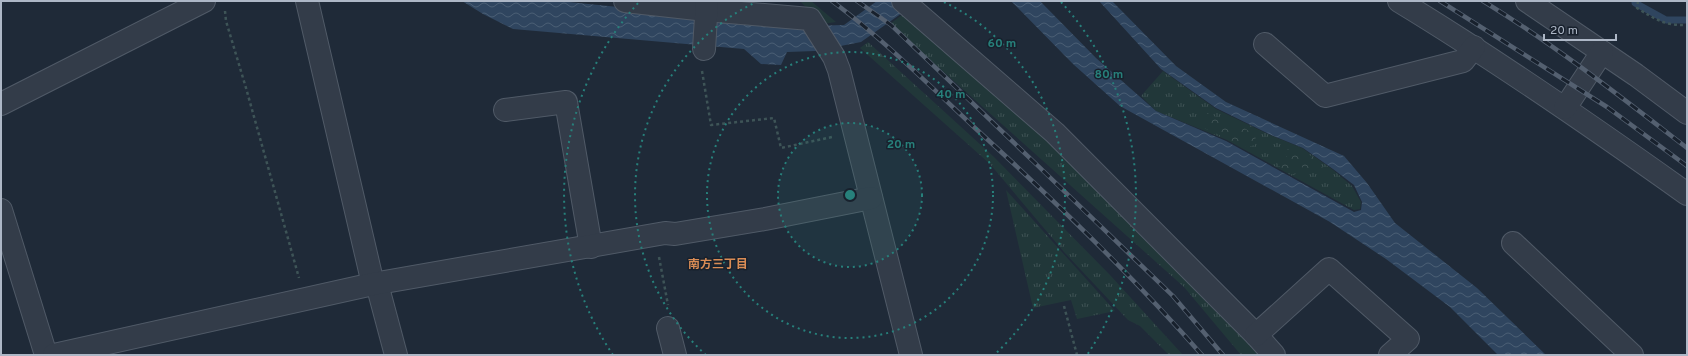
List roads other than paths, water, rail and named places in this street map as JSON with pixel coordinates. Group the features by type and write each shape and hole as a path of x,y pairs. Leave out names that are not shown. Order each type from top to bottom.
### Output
{"street":[{"path":"307,1 375,284 396,355"},
{"path":"625,1 810,19 830,50 839,70 911,355"},
{"path":"1399,1 1474,47 1565,108 1687,194"},
{"path":"1527,1 1602,52 1687,113"},
{"path":"1,104 214,4"},
{"path":"908,5 1055,133 1256,335 1274,355"},
{"path":"704,47 707,8"},
{"path":"1265,44 1325,96 1463,61 1474,47"},
{"path":"1565,108 1602,52"},
{"path":"506,110 566,102 591,246"},
{"path":"54,355 375,284 665,233 676,234 765,219 871,198"},
{"path":"1,210 46,355"},
{"path":"1513,243 1632,355"},
{"path":"1256,335 1329,269 1408,339 1390,355"},
{"path":"668,328 675,355"}],"water":[{"path":"462,1 559,1 806,26 844,25 877,1 919,1 861,42 815,51 787,52 781,65 761,64 744,49 513,29 483,14"},
{"path":"1011,1 1040,1 1096,58 1156,111 1226,141 1354,212 1361,210 1362,202 1354,185 1333,169 1303,148 1271,135 1216,108 1161,69 1099,1 1112,1 1176,66 1226,102 1344,156 1367,183 1395,223 1477,288 1546,355 1498,355 1450,307 1386,259 1330,222 1120,106 1073,64"}],"waterway":[{"path":"1635,1 1635,3 1666,20 1687,20"}],"railway":[{"path":"832,1 905,62 1063,210 1148,296 1202,355"},
{"path":"857,1 891,25 1173,296 1223,355"},
{"path":"1440,1 1607,107 1687,166"},
{"path":"1483,1 1562,53 1687,148"}],"district":[{"name":"南方三丁目","path":"718,264"}]}
